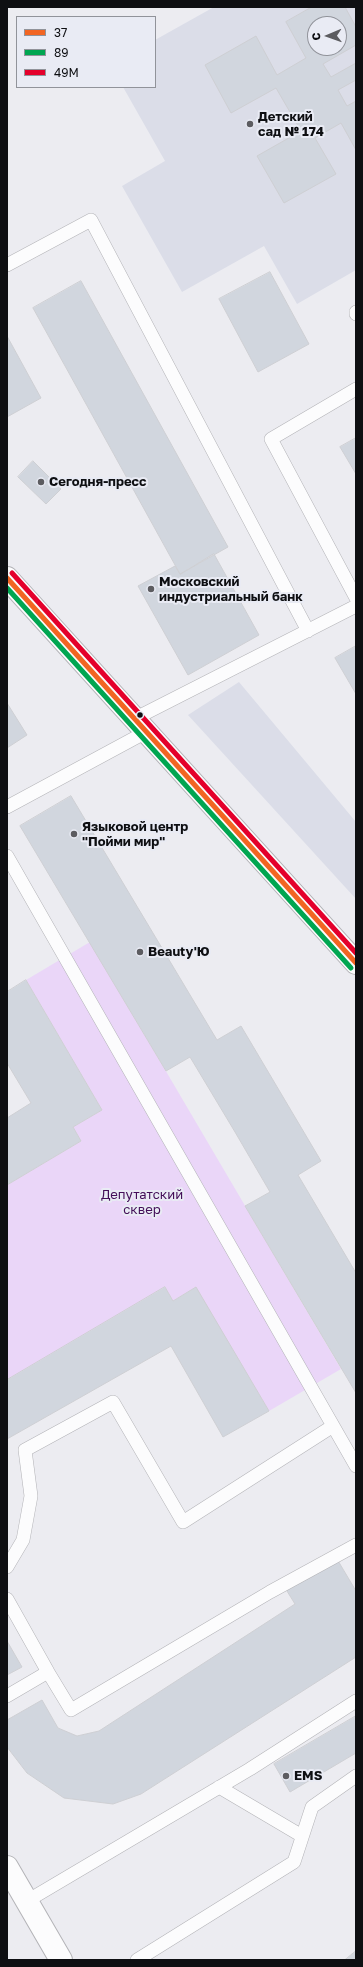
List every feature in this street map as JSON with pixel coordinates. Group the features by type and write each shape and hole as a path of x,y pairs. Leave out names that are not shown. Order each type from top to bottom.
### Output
{"street":[{"path":"7,578 356,963"},
{"path":"7,1867 61,1960"}],"lane":[{"path":"7,265 91,220 308,631"},
{"path":"356,389 271,439 356,598"},
{"path":"7,807 140,725 308,631 356,606"},
{"path":"7,856 356,1466"},
{"path":"7,1567 23,1540 31,1496 26,1450 113,1402 183,1522 333,1426"},
{"path":"7,1599 71,1710 270,1592 356,1545"},
{"path":"7,1696 48,1672"},
{"path":"27,1901 219,1786 356,1701"},
{"path":"137,1960 294,1862 312,1807 356,1776"},
{"path":"219,1786 302,1836"}],"shaded area":[{"name":"Детский сад № 174","path":"214,7 356,7 356,270 297,304 264,246 182,292 122,186 165,161 124,88 156,88 156,39"},
{"path":"239,682 356,822 356,899 188,715"}],"green space":[{"name":"Депутатский сквер","path":"90,942 341,1369 269,1411 195,1288 173,1301 165,1287 7,1380 7,1185 81,1141 73,1127 102,1110 26,980"}],"building":[{"path":"312,7 345,7 356,27 356,45 347,50 347,16 307,16 307,56 337,56 323,64 331,77 356,63 356,80 338,90 347,106 356,101 356,150 341,123 315,138 336,174 284,203 257,156 301,131 276,88 231,113 205,65 256,36 277,75 306,58 286,22"},
{"path":"270,272 309,344 258,372 219,299"},
{"path":"81,281 228,547 180,574 33,308"},
{"path":"7,336 41,398 7,417"},
{"path":"356,438 356,474 340,447"},
{"path":"33,461 61,489 46,504 18,477"},
{"path":"214,554 259,635 188,675 138,586 175,566 180,574"},
{"path":"356,646 356,694 335,658"},
{"path":"7,703 27,735 7,748"},
{"path":"71,796 217,1040 241,1026 321,1161 298,1175 356,1273 356,1393 245,1206 270,1192 235,1132 190,1057 166,1071 20,826"},
{"path":"26,980 102,1110 73,1127 81,1141 7,1185 7,1118 31,1103 7,1063 7,992"},
{"path":"165,1287 173,1301 196,1287 269,1411 223,1437 171,1346 7,1439 7,1380"},
{"path":"334,1554 356,1591 356,1657 141,1794 113,1804 64,1798 27,1773 7,1747 7,1720 42,1700 58,1728 77,1736 99,1731 295,1604 282,1583"},
{"path":"7,1641 22,1667 7,1675"},
{"path":"356,1716 356,1753 290,1792 274,1764"},
{"path":"356,1951 356,1960 345,1960"}],"transit line":[{"name":"49М","path":"12,573 356,953"},
{"name":"37","path":"7,578 356,963"},
{"name":"89","path":"7,588 351,968"}],"place":[{"name":"Детский сад № 174","path":"250,124"},
{"name":"Сегодня-пресс","path":"41,482"},
{"name":"Московский индустриальный банк","path":"151,589"},
{"name":"Языковой центр \"Пойми мир\"","path":"74,834"},
{"name":"Beauty'Ю","path":"140,952"},
{"name":"EMS","path":"286,1776"}]}
